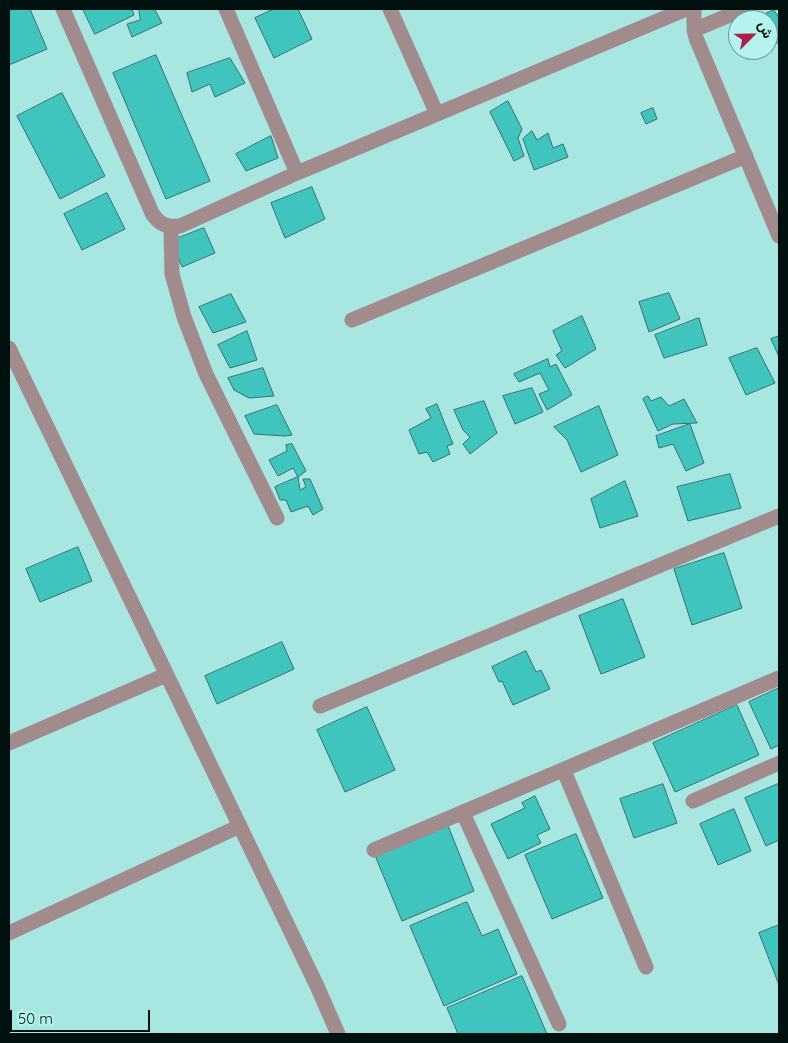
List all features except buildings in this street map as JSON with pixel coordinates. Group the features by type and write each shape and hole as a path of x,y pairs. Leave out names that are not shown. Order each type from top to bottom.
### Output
{"street":[{"path":"63,9 152,213 157,221 165,226 180,226 297,173 686,9"},
{"path":"226,9 297,173"},
{"path":"390,9 437,114"},
{"path":"694,9 696,38 779,236"},
{"path":"694,30 744,9"},
{"path":"352,320 746,156"},
{"path":"171,226 172,274 184,317 206,374 277,518"},
{"path":"9,348 317,986 338,1034"},
{"path":"320,706 779,516"},
{"path":"9,744 166,675"},
{"path":"374,850 779,678"},
{"path":"693,801 779,763"},
{"path":"564,770 646,968"},
{"path":"463,813 559,1024"},
{"path":"9,933 240,826"}]}
